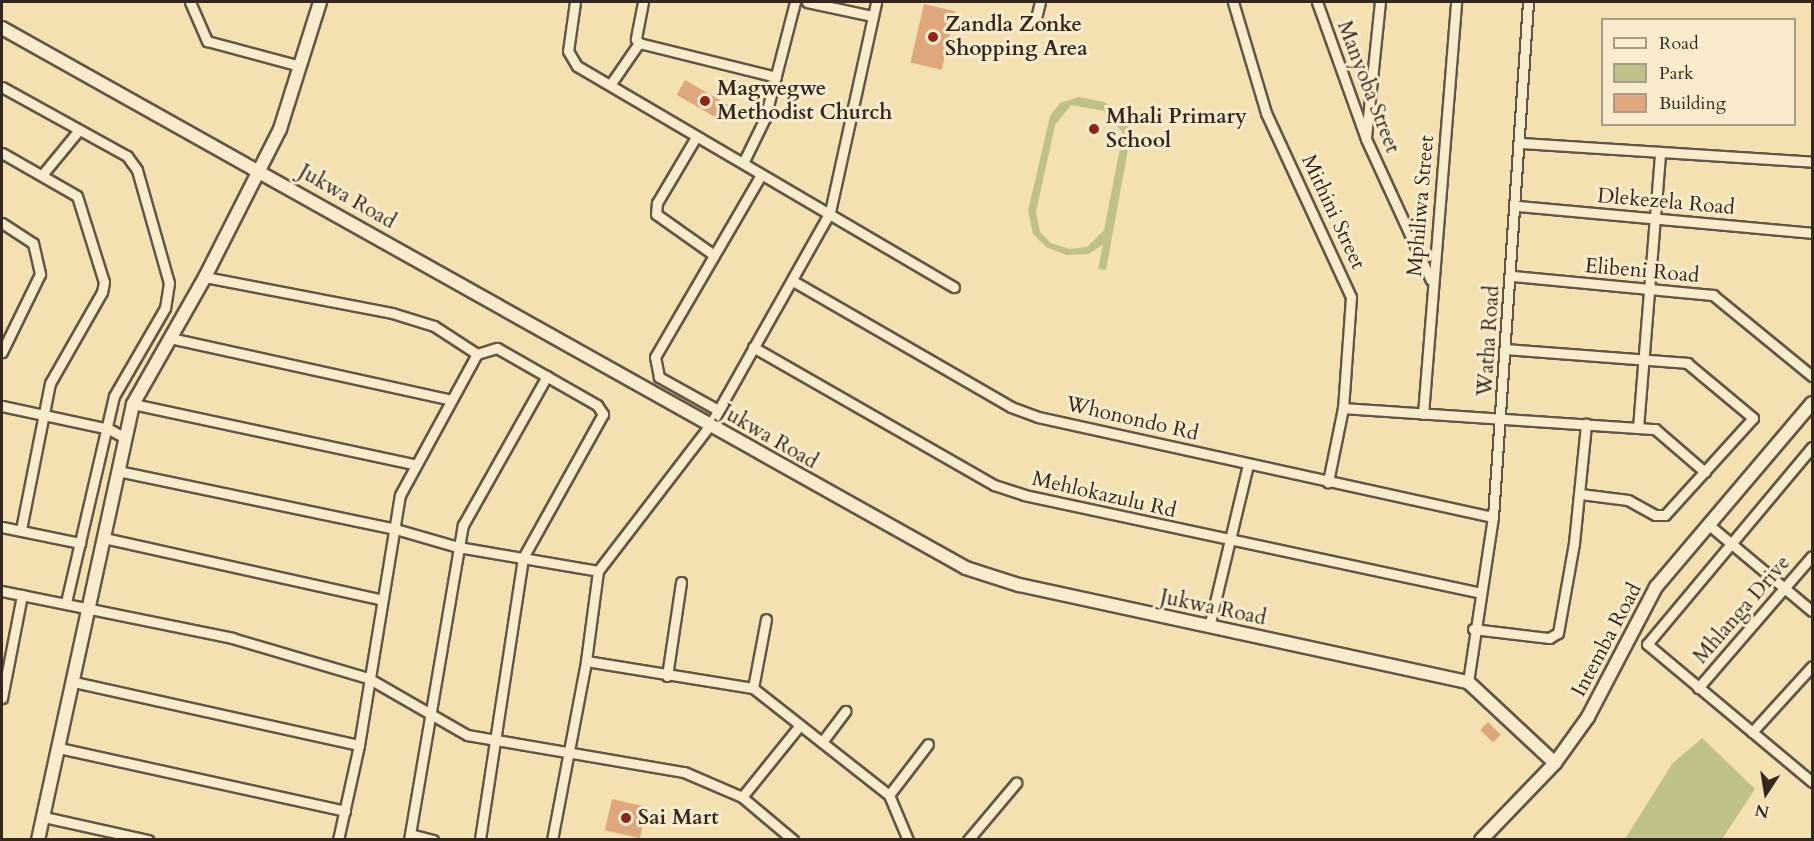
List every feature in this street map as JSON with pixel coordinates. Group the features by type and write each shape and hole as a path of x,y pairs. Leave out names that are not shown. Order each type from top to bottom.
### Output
{"street":[{"path":"190,2 207,41 300,66"},
{"path":"38,840 90,609 124,438 134,404 205,277 280,129 320,2"},
{"path":"575,2 567,42 570,59 610,85 761,175 830,212 954,288"},
{"path":"643,2 636,39 639,43 776,77"},
{"path":"743,163 765,118 795,2"},
{"path":"807,2 872,16"},
{"path":"552,840 586,661 598,571 710,425 830,212 876,2"},
{"path":"1035,22 1040,2"},
{"name":"Mithini Street","path":"1233,2 1266,113 1346,279 1352,312 1343,408 1328,482"},
{"name":"Manyoba Street","path":"1317,2 1366,139 1432,282"},
{"path":"1366,139 1380,2"},
{"name":"Mphiliwa Street","path":"1423,414 1456,2"},
{"name":"Watha Road","path":"1468,682 1473,629 1493,518 1502,419 1522,143 1528,2"},
{"name":"Jukwa Road","path":"2,28 966,568 1209,627 1468,682"},
{"path":"610,85 639,43"},
{"path":"2,87 79,130 116,147 137,170 169,283 165,308 114,396 109,429 66,603"},
{"path":"42,175 79,130"},
{"path":"696,136 657,203 656,214 714,255"},
{"path":"1522,143 1812,162"},
{"path":"1638,428 1660,152"},
{"path":"2,153 42,175 80,201 104,282 102,292 51,380 21,530"},
{"path":"718,410 659,377 655,368 655,357 761,175"},
{"name":"Dlekezela Road","path":"1517,206 1812,233"},
{"path":"2,223 33,243 40,274 2,352"},
{"name":"Elibeni Road","path":"1512,276 1713,295 1812,376"},
{"path":"205,277 392,313 434,326 477,354 505,350 597,405 603,414 523,558 498,743 480,840"},
{"name":"Whonondo Rd","path":"793,281 1011,407 1038,417 1493,518"},
{"path":"170,338 450,400"},
{"name":"Mehlokazulu Rd","path":"753,347 994,485 1229,542 1479,593"},
{"path":"1506,349 1643,358 1692,366 1753,417 1665,515 1655,515 1628,500 1580,494"},
{"path":"338,840 359,745 392,528 414,464 477,354"},
{"path":"433,840 409,837 433,718 458,547 470,508 547,376"},
{"name":"Intemba Road","path":"1481,840 1555,763 1588,717 1646,603 1812,403"},
{"path":"134,404 414,464"},
{"path":"2,406 109,429 124,438"},
{"path":"1343,408 1638,428 1664,435 1705,472"},
{"path":"1473,629 1549,638 1558,633 1580,494 1586,424"},
{"path":"1810,776 1752,732 1647,644 1729,543 1812,447"},
{"path":"1209,627 1248,464"},
{"path":"118,471 392,528 458,547 598,571"},
{"path":"1709,525 1812,611"},
{"path":"2,527 80,543"},
{"path":"104,538 380,599"},
{"name":"Mhlanga Drive","path":"1698,688 1812,556"},
{"path":"667,676 681,582"},
{"path":"2,591 232,638 368,678 433,718 467,735 498,743 568,755 684,772 742,797 793,840"},
{"path":"2,698 6,658 22,595"},
{"path":"753,688 766,619"},
{"path":"586,661 667,676 753,688 889,795 908,840"},
{"path":"1752,732 1812,666"},
{"path":"74,682 359,745"},
{"path":"1468,682 1555,763"},
{"path":"822,742 844,711"},
{"path":"742,797 800,725"},
{"path":"889,795 928,744"},
{"path":"59,748 345,811"},
{"path":"968,840 1016,783"},
{"path":"44,817 148,840"}],"green space":[{"path":"1079,97 1104,102 1123,115 1131,133 1106,270 1098,269 1103,245 1088,254 1066,255 1046,247 1033,234 1028,211 1050,116 1060,103","holes":["1071,105 1104,111 1123,133 1104,230 1087,247 1070,249 1051,243 1040,232 1036,212 1055,125"]},
{"path":"1702,738 1755,789 1722,839 1625,839 1672,764"}],"building":[{"name":"Zandla Zonke Shopping Area","path":"924,4 955,11 942,70 911,62"},
{"name":"Magwegwe Methodist Church","path":"685,80 733,108 725,123 676,95"},
{"path":"1488,722 1501,735 1493,743 1480,730"},
{"name":"Sai Mart","path":"612,799 647,807 640,838 605,830"}],"place":[{"name":"Zandla Zonke Shopping Area","path":"933,37"},
{"name":"Magwegwe Methodist Church","path":"705,101"},
{"name":"Mhali Primary School","path":"1094,129"},
{"name":"Sai Mart","path":"626,818"}]}
